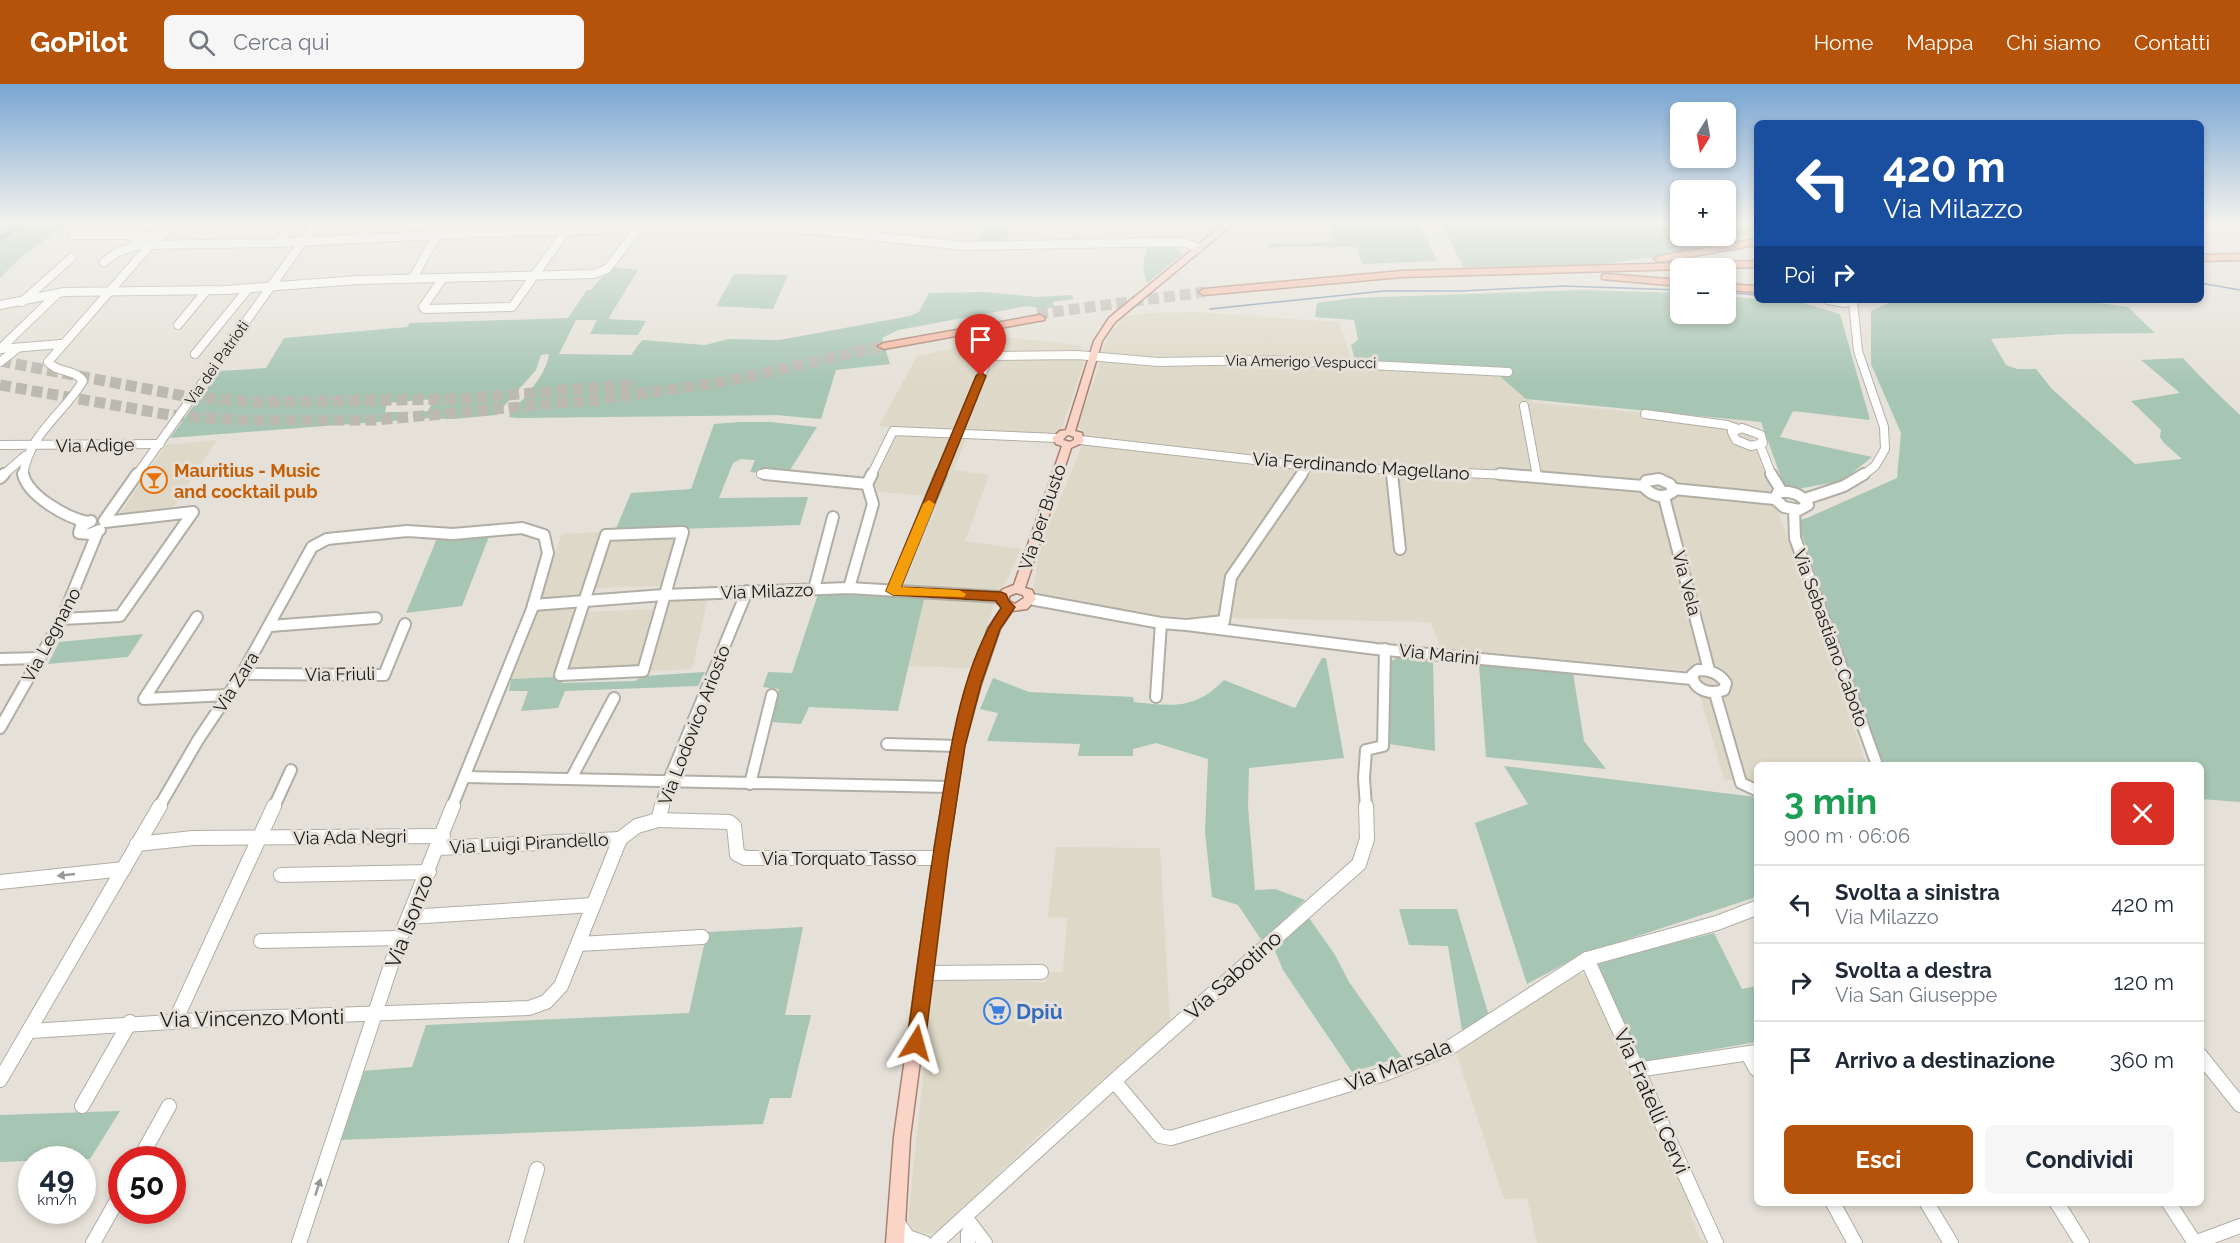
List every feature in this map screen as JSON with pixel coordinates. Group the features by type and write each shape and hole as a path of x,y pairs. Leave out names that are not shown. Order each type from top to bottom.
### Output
{"highway":[{"path":"1204,294 1469,277"},
{"path":"1627,277 1670,282"},
{"path":"1736,288 1754,289"},
{"path":"883,343 1039,316"}],"main road":[{"path":"1080,440 1077,434 1070,432 1098,341 1113,320 1164,277"},
{"name":"Via per Busto","path":"1070,432 1060,434 1057,438 1061,443 1067,445 1080,440"},
{"name":"Via per Busto","path":"1019,589 1067,445"},
{"name":"Via per Busto","path":"1019,589 1028,593 1030,599 1023,606 1005,602 1010,590 1019,589"},
{"path":"895,1243 902,1137 940,858 958,746 975,684 1005,602"}],"street":[{"path":"22,302 50,277"},
{"path":"62,619 120,616 193,512 97,525 48,503 23,477 30,446 82,383 83,378 79,375 49,366 49,360 122,277"},
{"name":"Via dei Patrioti","path":"160,444 277,277"},
{"path":"0,305 57,294 248,289 413,278 485,277"},
{"path":"443,278 423,307 425,309 512,307 534,277"},
{"path":"195,354 248,289"},
{"path":"178,325 207,290"},
{"path":"0,349 57,294"},
{"path":"1835,303 1851,312 1854,317"},
{"path":"1805,499 1806,508 1794,510 1784,507 1775,499 1776,494 1782,492 1792,492 1805,499 1844,486 1875,466 1886,448 1884,427 1857,351 1854,303"},
{"path":"0,349 61,344"},
{"path":"0,362 18,348"},
{"name":"Via Amerigo Vespucci","path":"958,434 989,356 1094,357 1158,362 1247,359 1508,372"},
{"path":"1524,406 1537,476"},
{"path":"1645,414 1747,429 1761,435 1764,440 1760,445"},
{"path":"1737,429 1731,435 1736,440 1745,445 1760,445"},
{"path":"849,588 873,504 867,484 893,431 1057,438"},
{"path":"893,591 958,434"},
{"name":"Via Ferdinando Magellano","path":"1080,440 1308,465 1392,471 1537,476 1643,486 1650,493 1664,497"},
{"name":"Via Adige","path":"0,444 30,446 160,444"},
{"name":"Via Legnano","path":"0,728 62,619 77,587 97,525 160,444"},
{"path":"1760,445 1772,476 1782,492"},
{"path":"0,478 26,456"},
{"path":"1030,599 1161,623 1187,625 1224,621 1231,577 1308,465"},
{"path":"1392,471 1400,549"},
{"path":"761,474 867,484"},
{"name":"Via Ferdinando Magellano","path":"1643,486 1650,479 1660,479 1669,483 1674,489 1775,499"},
{"path":"1664,497 1671,495 1674,489"},
{"name":"Via Vela","path":"1664,497 1709,670 1720,675 1726,683 1724,690 1715,693 1741,783 1754,789"},
{"name":"Via Sebastiano Caboto","path":"1794,510 1795,538 1876,762"},
{"path":"814,589 833,517"},
{"name":"Via Zara","path":"0,1080 31,1031 198,740 242,674 312,547 327,539 407,531 453,534 522,528 544,535 548,553 533,605"},
{"path":"683,532 664,595 643,671 560,675 606,535 683,532"},
{"name":"Via Milazzo","path":"533,605 585,599 849,588 1005,602"},
{"name":"Via Lodovico Ariosto","path":"620,839 634,827 658,820 669,780 747,591"},
{"name":"Via Isonzo","path":"299,1243 400,938 429,872 533,605"},
{"path":"197,618 144,699 228,695"},
{"path":"270,626 376,618"},
{"path":"1156,697 1161,623"},
{"name":"Via Friuli","path":"242,674 384,675 405,624"},
{"name":"Via Marini","path":"1187,625 1385,649 1692,679"},
{"name":"Via Sabotino","path":"897,1221 904,1235 913,1241 931,1243 969,1221 1114,1080 1359,864 1364,856 1367,839 1362,764 1366,750 1383,746 1385,649"},
{"path":"0,659 40,658"},
{"path":"1709,670 1698,670 1692,675 1692,679 1700,689 1715,693"},
{"path":"750,784 772,695"},
{"path":"572,779 614,698"},
{"path":"887,744 958,746"},
{"name":"Via Ada Negri","path":"258,838 291,770"},
{"path":"466,777 951,787"},
{"name":"Via Torquato Tasso","path":"658,820 729,822 734,826 737,854 745,858 940,858"},
{"name":"Via Ada Negri","path":"137,844 193,838 440,842"},
{"path":"176,1019 258,838"},
{"path":"374,1015 529,1008 546,1002 561,986 620,839"},
{"name":"Via Luigi Pirandello","path":"440,842 620,839"},
{"path":"0,882 124,869"},
{"path":"280,875 429,872"},
{"path":"409,918 593,905"},
{"name":"Via Marsala","path":"1114,1080 1160,1136 1171,1138 1384,1074 1449,1048 1587,959 1717,923 1754,909"},
{"path":"579,944 702,937"},
{"path":"261,941 400,938"},
{"name":"Via Fratelli Cervi","path":"1587,959 1716,1243"},
{"path":"926,973 1041,972"},
{"name":"Via Vincenzo Monti","path":"31,1031 176,1019 374,1015"},
{"path":"82,1106 130,1022"},
{"path":"1638,1070 1752,1053"},
{"path":"2204,1060 2240,1105"},
{"path":"147,1146 169,1106"},
{"path":"516,1243 537,1169"},
{"path":"1835,1206 1855,1243"},
{"path":"1929,1206 1951,1243"},
{"path":"2059,1206 2082,1243"},
{"path":"2171,1206 2195,1243 2240,1226"},
{"path":"93,1243 108,1217"},
{"path":"968,1243 969,1221"},
{"path":"969,1221 985,1243"}],"shaded area":[{"path":"1197,312 1339,322 1354,367 1501,374 1534,403 1747,422 1866,762 1754,762 1754,784 1724,779 1693,671 1440,648 1431,622 1174,617 1033,596 1039,550 1081,448 1083,432 1077,425 1094,381 1103,348 1110,334 1125,316"},
{"path":"1003,337 1080,345 1085,359 1061,430 1046,435 969,430 954,470 989,475 965,541 1021,549 1002,590 904,585 940,497 880,492 872,482 897,428 879,426 917,356"},
{"path":"217,440 171,511 118,517 166,445"},
{"path":"602,532 582,594 576,597 545,598 540,595 562,534"},
{"path":"677,535 662,586 594,588 609,540"},
{"path":"925,595 997,598 971,668 908,666"},
{"path":"708,598 692,669 649,671 666,604 672,600"},
{"path":"542,607 577,607 554,677 511,679 536,612"},
{"path":"656,609 641,664 572,669 568,667 585,612"},
{"path":"1056,847 1160,848 1170,1021 1037,1137 940,1231 930,1234 915,1231 908,1220 933,980 1045,982 1047,972 1063,972 1067,918 1048,917"},
{"path":"1577,973 1587,975 1692,1206 1690,1214 1701,1240 1707,1243 1537,1243 1527,1198 1504,1199 1455,1049"}],"green space":[{"path":"602,277 634,277 608,319 646,321 638,335 590,334 597,320 576,320 559,354 631,355 642,340 705,345 729,339 779,340 910,316 919,312 929,293 985,292 1038,297 1071,295 1074,299 1052,302 1055,307 1042,309 1027,306 898,330 882,338 890,364 836,370 821,419 776,415 509,417 540,377 549,354 541,355 536,370 496,415 454,419 414,418 415,412 428,411 434,399 387,403 385,412 409,412 403,420 170,438 219,371 266,368 284,338 407,327 410,323 568,318 587,290 591,290"},
{"path":"732,277 787,277 773,309 716,306"},
{"path":"1146,277 1154,277 1147,283"},
{"path":"1582,290 1670,293 1670,324 1736,324 1736,297 1754,299 1754,303 1803,303 1840,314 1870,420 1793,411 1780,437 1872,457 1842,481 1786,491 1761,422 1526,399 1495,372 1356,364 1351,345 1358,340 1354,320 1315,317 1317,303 1352,298"},
{"path":"1889,303 2098,303 2128,307 2155,333 2068,334 1991,339 2006,365 2017,369 2036,369 2052,389 2135,464 2182,459 2164,443 2160,437 2161,430 2131,401 2180,393 2141,360 2183,358 2240,415 2240,802 2204,799 2204,762 1882,762 1797,521 1897,478 1901,433 1871,364 1871,311"},
{"path":"770,422 817,427 787,475 750,472 755,460 741,459 733,463 719,498 808,497 800,525 615,531 631,493 691,489 714,424"},
{"path":"490,534 462,606 406,613 438,536"},
{"path":"818,594 925,595 898,711 809,707 801,724 771,722 779,689 763,687 768,672 792,673"},
{"path":"143,634 128,657 48,664 59,642"},
{"path":"1398,657 1433,660 1435,751 1389,744 1390,662"},
{"path":"1322,658 1326,658 1344,758 1249,768 1248,807 1255,890 1275,889 1305,900 1262,941 1238,905 1212,897 1205,832 1208,759 1156,743 1133,749 1133,756 1078,756 1080,744 987,741 998,713 980,709 993,678 1029,692 1133,697 1134,702 1172,705 1203,697 1224,680 1295,708"},
{"path":"1479,665 1573,673 1584,741 1606,769 1486,757"},
{"path":"705,672 698,686 565,691 558,708 521,711 528,691 509,691 511,679 554,677 563,683 635,681 643,676"},
{"path":"1504,766 1754,797 1754,898 1583,954 1527,984 1475,823 1528,804"},
{"path":"1399,909 1457,909 1489,1016 1462,1030 1448,946 1409,945"},
{"path":"1307,915 1335,955 1349,982 1402,1057 1352,1072 1283,970 1275,951"},
{"path":"803,927 785,1015 811,1015 791,1098 770,1098 763,1124 339,1140 362,1071 412,1067 426,1025 689,1013 707,932"},
{"path":"1714,933 1742,989 1754,986 1754,1042 1641,1062 1596,963"},
{"path":"120,1111 96,1149 96,1146 18,1146 18,1161 0,1162 0,1115"}],"waterway":[{"path":"2204,284 2240,290"},
{"path":"1210,309 1384,291 1461,291 1563,286 1670,290"},
{"path":"1736,293 1754,295"}],"tunnel":[{"path":"1037,314 1204,292"},
{"path":"0,385 170,415 241,420 376,420 596,400 723,382 884,346"},
{"path":"0,361 189,397 256,402 461,399 637,384"}],"slow traffic":[{"path":"929,504 893,591 959,594"}],"place":[{"name":"Mauritius - Music and cocktail pub","path":"154,480"},
{"name":"Dpiù","path":"997,1011"}],"route":[{"path":"916,1043 940,858 958,746 975,684 994,628 1009,607 1003,603 1001,597 893,591 981,376"}]}
